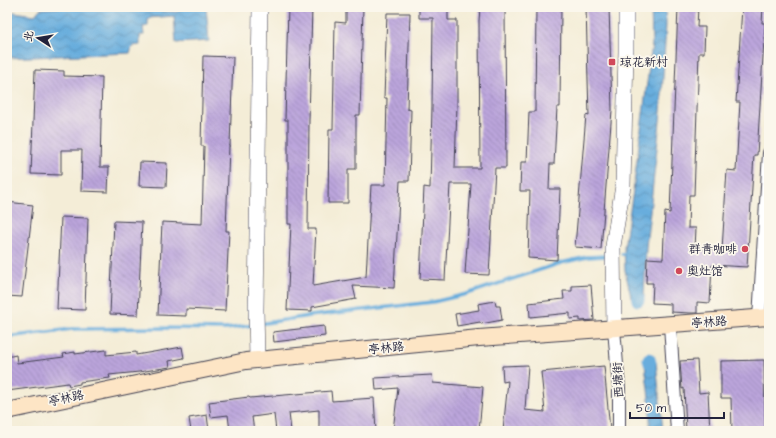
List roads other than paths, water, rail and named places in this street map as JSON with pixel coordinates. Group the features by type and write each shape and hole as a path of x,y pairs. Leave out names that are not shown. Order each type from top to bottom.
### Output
{"main road":[{"name":"亭林路","path":"7,411 257,360 479,338 764,318"}],"street":[{"path":"257,360 256,310 260,7"},
{"path":"614,329 613,246 623,186 626,7"},
{"path":"764,318 769,153"},
{"path":"670,325 677,431"},
{"name":"西塘街","path":"614,329 619,388 619,431"}],"water":[{"path":"67,7 117,7 176,12 186,7 206,7 209,41 176,43 174,16 148,18 148,26 143,27 144,35 140,35 140,45 132,46 130,53 7,58 7,11 35,15 40,9"},
{"path":"651,7 665,7 666,24 661,112 646,247 644,297 631,297 625,270 624,247 633,191 652,44"},
{"path":"656,362 663,431 650,431 650,407 645,364"}],"waterway":[{"path":"259,324 309,316 433,302 467,294 561,263 587,257 606,256"},
{"path":"7,337 72,329 226,329 253,325"},
{"path":"649,359 650,363"}],"place":[{"name":"琼花新村","path":"612,62"},
{"name":"群青咖啡","path":"745,249"},
{"name":"奥灶馆","path":"679,271"}]}
